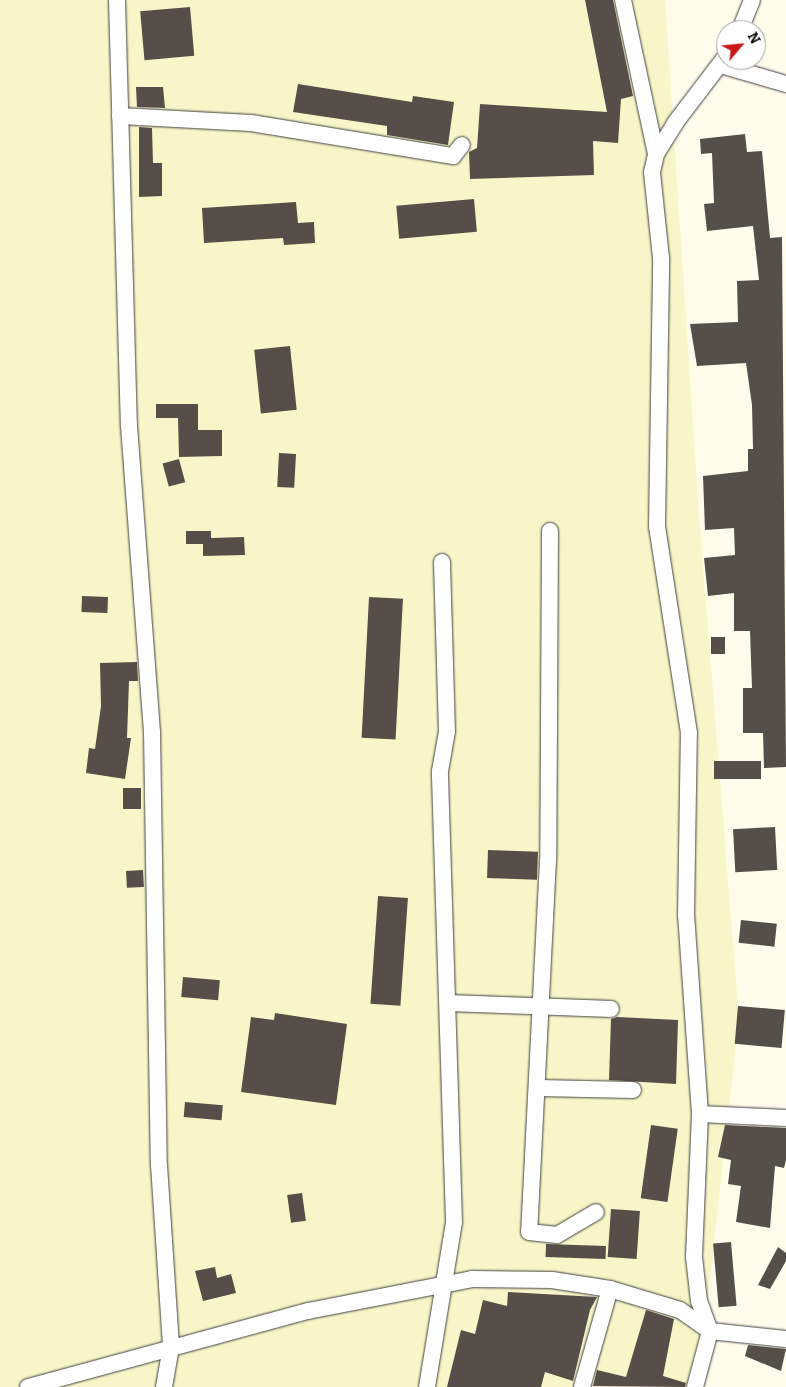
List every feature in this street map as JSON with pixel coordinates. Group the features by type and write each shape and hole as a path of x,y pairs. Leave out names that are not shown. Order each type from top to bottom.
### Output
{"street":[{"path":"623,0 656,154 652,191 661,267 658,526 689,733 686,916 700,1114 694,1257 699,1301 710,1331 694,1387"},
{"path":"744,20 752,0"},
{"path":"121,1 120,116 129,426 152,732 158,1165 171,1346 164,1387"},
{"path":"656,154 716,70"},
{"path":"749,70 786,84"},
{"path":"120,116 251,123 453,156 462,145"},
{"path":"550,531 548,860 540,1006 538,1088 532,1113 529,1232 557,1235 596,1212"},
{"path":"427,1387 454,1222 449,1003 440,771 447,732 442,562"},
{"path":"449,1003 611,1009"},
{"path":"538,1088 633,1090"},
{"path":"700,1114 786,1118"},
{"path":"28,1387 171,1346 308,1311 472,1279 552,1280 610,1289 680,1310 710,1331 786,1339"},
{"path":"582,1387 610,1289"}],"shaded area":[{"path":"0,0 665,0 699,515 739,1019 698,1387 0,1387"}],"building":[{"path":"585,0 613,0 633,96 621,99 618,143 593,141 594,175 470,179 469,152 477,148 480,104 607,112"},
{"path":"190,7 194,56 144,60 140,11"},
{"path":"298,84 412,102 413,96 454,102 448,145 387,135 387,126 293,112"},
{"path":"136,87 163,87 165,108 137,107"},
{"path":"139,127 152,128 153,163 162,163 162,196 139,197"},
{"path":"745,134 747,152 762,151 770,238 782,237 786,767 764,768 763,733 743,733 743,688 752,688 750,631 734,631 734,593 708,596 704,558 735,555 734,528 705,530 703,476 748,471 748,449 753,449 752,405 746,363 697,366 690,324 738,322 737,281 759,280 753,226 707,231 704,204 714,203 712,153 701,154 700,139"},
{"path":"474,199 477,232 399,239 396,206"},
{"path":"296,202 298,223 314,222 315,243 284,245 283,238 204,243 202,208"},
{"path":"290,346 297,410 261,413 254,350"},
{"path":"156,404 198,404 198,430 222,430 222,456 179,457 178,418 156,418"},
{"path":"279,453 296,454 294,488 277,487"},
{"path":"179,459 185,482 169,487 163,463"},
{"path":"186,531 211,531 211,538 244,537 245,555 203,556 203,544 186,544"},
{"path":"82,596 108,597 107,613 81,612"},
{"path":"369,597 403,599 396,740 362,738"},
{"path":"711,637 725,637 725,654 711,654"},
{"path":"137,662 138,681 129,681 127,738 131,738 125,779 86,773 89,748 95,749 101,706 100,663"},
{"path":"714,761 761,761 761,779 714,779"},
{"path":"123,788 141,788 141,809 123,809"},
{"path":"775,827 777,870 735,872 733,829"},
{"path":"488,850 538,852 537,880 487,878"},
{"path":"143,870 144,887 127,888 126,871"},
{"path":"378,896 408,898 400,1006 370,1004"},
{"path":"741,920 777,924 774,947 739,943"},
{"path":"183,977 220,980 218,1000 181,997"},
{"path":"738,1006 785,1010 782,1048 735,1044"},
{"path":"275,1013 347,1024 336,1105 241,1092 251,1017 274,1020"},
{"path":"617,1017 678,1020 676,1084 609,1080 611,1019"},
{"path":"185,1102 223,1105 222,1120 184,1117"},
{"path":"651,1125 678,1129 667,1202 641,1198"},
{"path":"725,1125 786,1128 786,1160 784,1168 775,1166 770,1228 736,1222 741,1186 728,1184 731,1160 718,1157"},
{"path":"302,1193 306,1221 291,1223 287,1195"},
{"path":"611,1209 640,1211 637,1259 608,1257"},
{"path":"731,1242 737,1306 719,1307 713,1244"},
{"path":"546,1244 606,1246 606,1259 546,1257"},
{"path":"778,1247 786,1253 786,1261 770,1289 758,1285"},
{"path":"215,1267 217,1278 231,1274 236,1293 203,1301 195,1271"},
{"path":"508,1292 597,1297 590,1310 573,1381 545,1372 541,1387 447,1387 461,1330 475,1334 483,1300 507,1306"},
{"path":"646,1310 674,1319 663,1376 686,1383 685,1387 593,1386 597,1370 626,1377"},
{"path":"748,1345 786,1349 781,1371 745,1356"}]}
